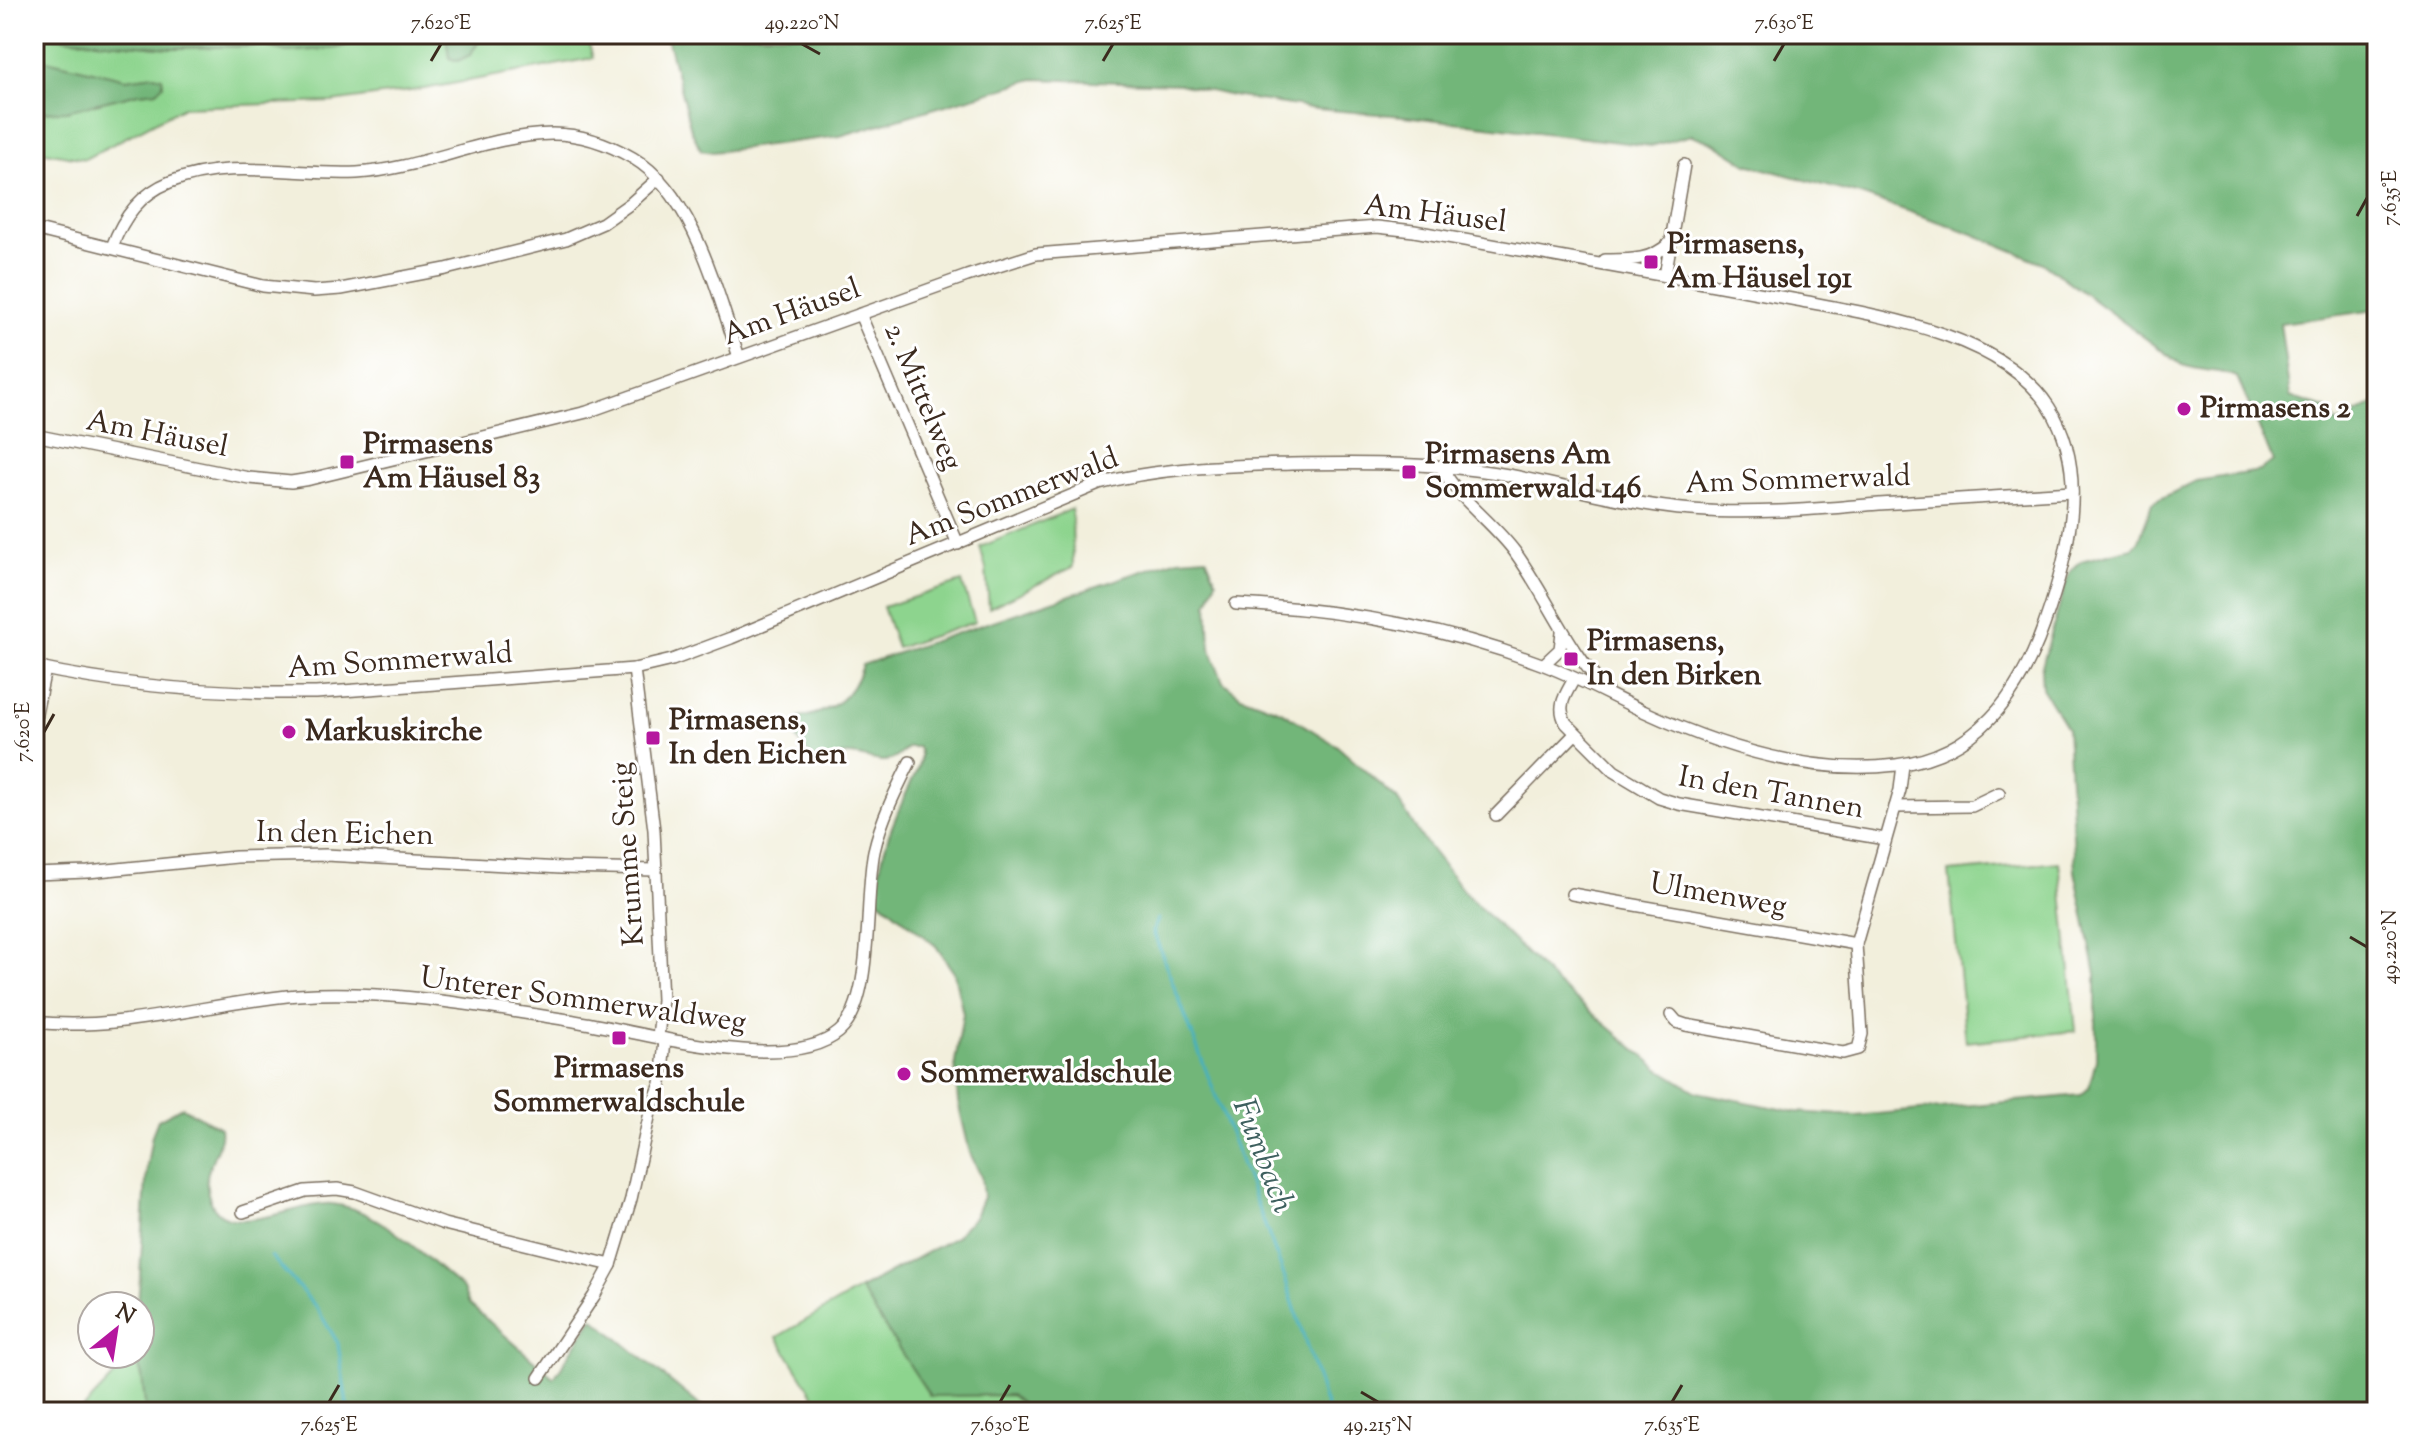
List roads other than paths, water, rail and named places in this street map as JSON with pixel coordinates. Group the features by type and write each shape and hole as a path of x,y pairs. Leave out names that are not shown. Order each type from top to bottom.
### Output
{"street":[{"path":"112,247 121,225 145,195 189,175 219,170 337,174 379,171 513,139 555,134 589,139 617,150 659,178 678,202 694,233 739,357"},
{"path":"1665,276 1684,165"},
{"path":"34,229 263,286 314,291 341,289 446,269 566,239 611,217 659,178"},
{"name":"Am Häusel","path":"34,435 249,478 291,482 334,475 563,418 1036,254 1377,227 1665,276 1884,318 1937,333 1995,358 2033,387 2056,420 2069,455 2072,492 2069,531 2053,599 2036,647 2016,689 1996,714 1975,733 1929,757 1903,765 1842,767 1774,755 1690,731 1544,664 1454,637 1383,619 1309,609 1236,604"},
{"name":"Am Häusel","path":"1575,260 1637,260 1657,255 1671,243"},
{"name":"2. Mittelweg","path":"860,314 958,544"},
{"name":"Am Sommerwald","path":"39,668 166,688 238,693 316,693 634,669 695,652 1099,484 1139,475 1254,465 1442,468 1505,475 1646,504 1718,512 1785,511 2072,492"},
{"path":"1442,468 1452,484 1513,549 1562,632 1585,666 1613,697"},
{"path":"1544,664 1560,649 1562,632"},
{"path":"34,724 39,668"},
{"name":"Krumme Steig","path":"539,1378 611,1265 631,1199 651,1108 661,1084 662,1000 656,870 650,788 634,669"},
{"path":"1496,815 1575,734 1561,710 1574,679"},
{"name":"In den Tannen","path":"1575,734 1614,771 1659,798 1885,839"},
{"name":"Unterer Sommerwaldweg","path":"34,1022 101,1023 247,1001 299,995 351,994 430,1000 553,1017 662,1038 779,1052 812,1046 827,1040 848,1023 853,1014 861,989 874,851 910,762"},
{"path":"1671,1015 1677,1022 1686,1025 1843,1053 1855,1051 1861,1044 1862,1034 1856,944 1895,807 1903,765"},
{"path":"1895,807 1972,806 1999,793"},
{"name":"In den Eichen","path":"34,874 88,872 236,857 321,855 656,870"},
{"name":"Ulmenweg","path":"1572,894 1856,944"},
{"path":"243,1212 294,1194 337,1189 355,1192 444,1224 611,1265"}],"waterway":[{"name":"Fumbach","path":"1158,919 1153,931 1285,1278 1328,1412"},
{"path":"271,1256 316,1307 338,1343 348,1412"}],"place":[{"name":"Pirmasens, Am Häusel 191","path":"1651,262"},
{"name":"Pirmasens 2","path":"2184,409"},
{"name":"Pirmasens Am Häusel 83","path":"347,462"},
{"name":"Pirmasens Am Sommerwald 146","path":"1409,472"},
{"name":"Pirmasens, In den Birken","path":"1571,659"},
{"name":"Markuskirche","path":"289,732"},
{"name":"Pirmasens, In den Eichen","path":"653,738"},
{"name":"Pirmasens Sommerwaldschule","path":"619,1038"},
{"name":"Sommerwaldschule","path":"904,1074"}]}
